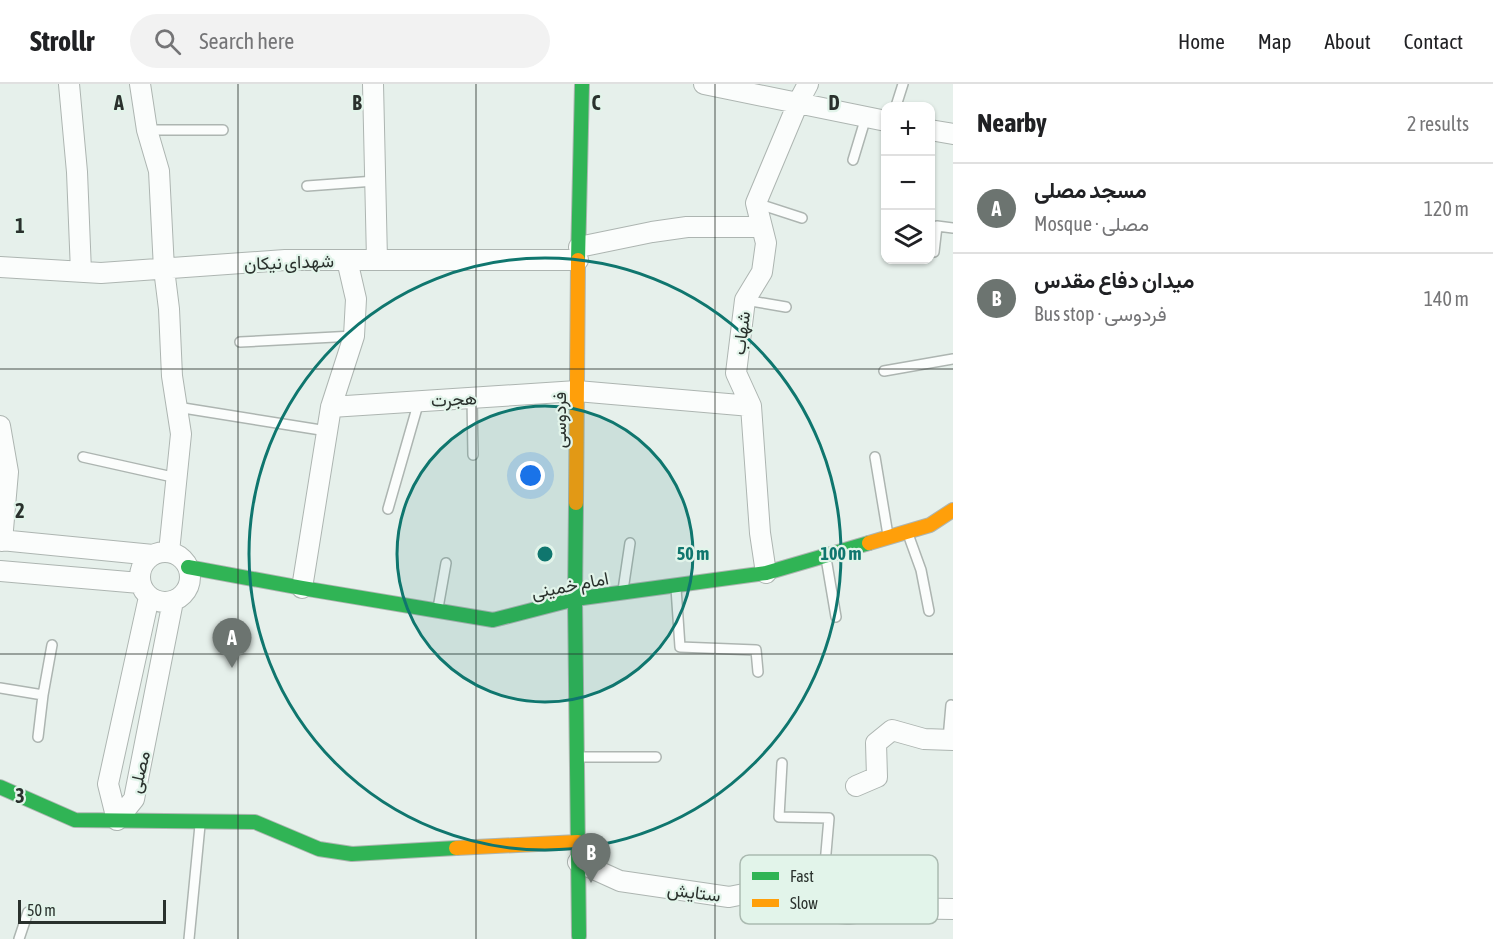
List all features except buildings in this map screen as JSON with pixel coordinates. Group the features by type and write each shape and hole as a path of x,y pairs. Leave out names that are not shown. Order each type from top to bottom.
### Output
{"street":[{"path":"69,84 77,172 81,272"},
{"path":"140,84 147,130 159,171 172,376 182,434 177,478 161,554"},
{"path":"373,84 377,260"},
{"name":"فردوسی","path":"573,937 578,862 575,599 582,84"},
{"path":"704,84 876,119"},
{"path":"756,202 808,84"},
{"path":"935,131 953,134"},
{"name":"شهاب","path":"756,202 766,243 762,272 745,300 736,373 751,406 760,533 766,573"},
{"name":"شهدای نیکان","path":"0,267 101,273 285,260 377,260 578,253 652,232 687,227 762,227"},
{"path":"302,588 331,406 354,336 356,299 347,260"},
{"name":"هجرت","path":"331,406 577,391 751,406"},
{"path":"0,426 8,472 1,541 177,555 188,567 189,584 186,591 173,601 157,601 145,590 140,575 147,560 161,554"},
{"name":"امام خمینی","path":"188,567 493,620 575,599 766,573 930,525 953,510"},
{"path":"0,571 145,590"},
{"name":"مصلی","path":"117,820 108,784 145,590"},
{"name":"مصلی","path":"117,820 134,799 173,601"},
{"path":"856,786 878,777 876,743 892,730 924,739 950,740"},
{"path":"0,787 75,820 255,822 319,849 352,854 578,842"},
{"name":"ستایش","path":"578,862 620,881 729,897 740,895"},
{"name":"ستایش","path":"938,909 953,909"},
{"path":"573,937 594,939"}],"lane":[{"path":"897,102 903,84"},
{"path":"853,160 876,119"},
{"path":"147,130 223,130"},
{"path":"307,186 375,181"},
{"path":"756,202 802,218"},
{"path":"935,243 937,226 953,228"},
{"path":"745,300 786,307"},
{"path":"240,342 354,336"},
{"path":"884,371 953,359"},
{"path":"472,398 473,455"},
{"path":"388,509 419,401"},
{"path":"177,407 327,431"},
{"path":"83,457 177,478"},
{"path":"875,457 888,537"},
{"path":"907,532 921,570 929,611"},
{"path":"622,593 630,543"},
{"path":"826,555 836,617"},
{"path":"437,611 446,563"},
{"path":"676,586 680,647 756,650 758,672"},
{"path":"38,736 52,645"},
{"path":"0,688 43,694"},
{"path":"950,740 951,705"},
{"path":"577,757 656,757"},
{"path":"782,763 779,817 829,819 826,855"},
{"path":"189,939 200,821"},
{"path":"19,939 28,912"}],"traffic: fast":[{"path":"578,260 582,84"},
{"path":"576,503 579,936"},
{"path":"188,567 493,620 575,599 766,573 869,543"},
{"path":"0,787 75,820 255,822 319,849 352,854 456,848"}],"traffic: slow":[{"path":"576,503 578,260"},
{"path":"869,543 930,525 953,510"},
{"path":"456,848 578,842"}],"place":[{"name":"مسجد مصلی","path":"232,668"},
{"name":"میدان دفاع مقدس","path":"591,883"}]}
